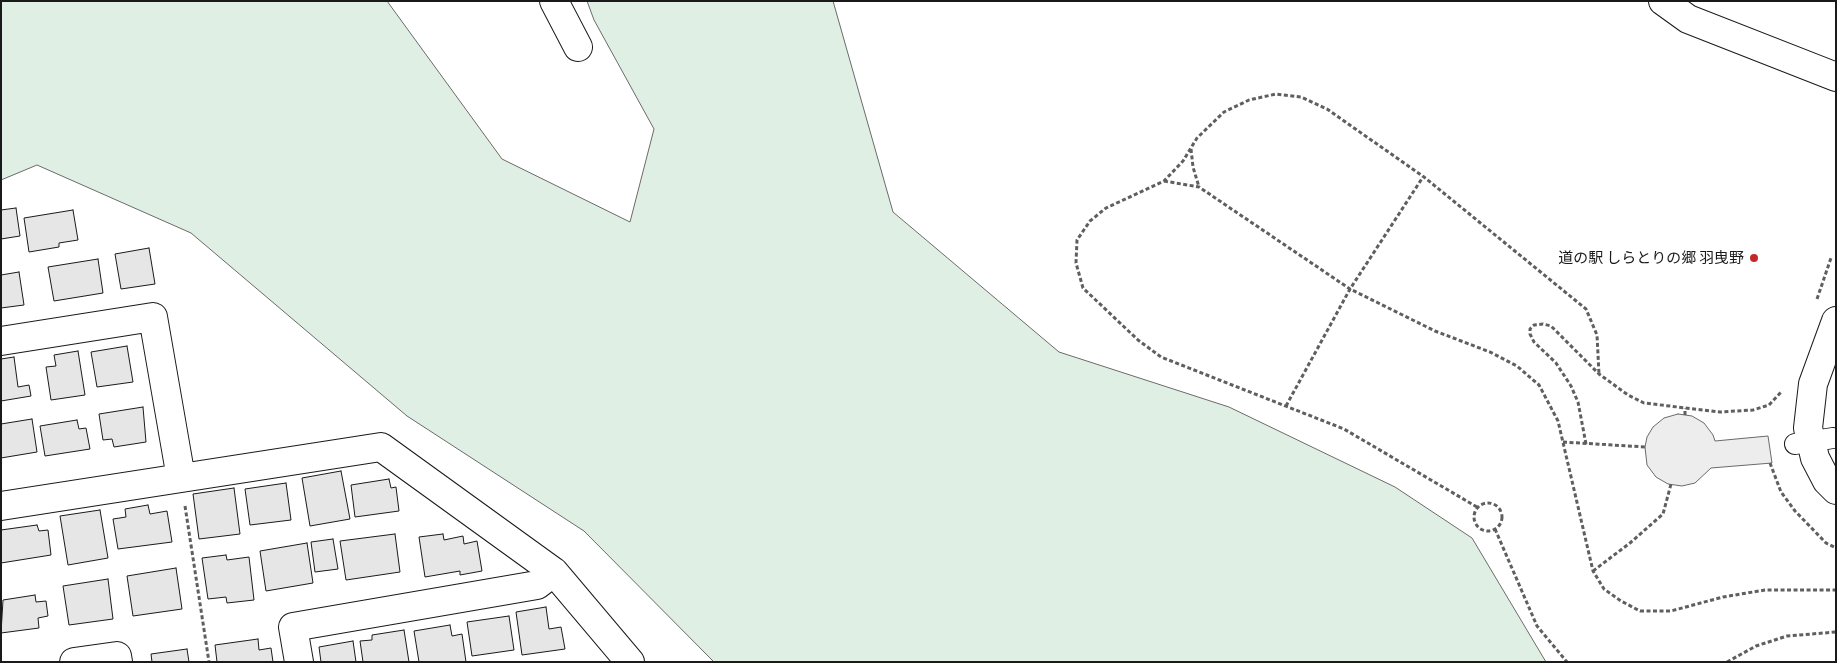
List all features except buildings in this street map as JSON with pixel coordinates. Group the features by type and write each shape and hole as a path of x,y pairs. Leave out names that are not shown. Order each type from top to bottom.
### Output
{"street":[{"path":"554,1 578,47"},
{"path":"1663,1 1688,19 1836,77"},
{"path":"1,342 153,317 181,478"},
{"path":"1836,321 1813,384 1808,428 1813,441 1815,458 1827,481 1836,490"},
{"path":"1,506 381,447 554,572 630,662"},
{"path":"299,662 294,627 537,585 554,572"},
{"path":"74,662 117,656 118,662"}],"path":[{"path":"1477,507 1344,429 1161,357 1138,340 1083,288 1076,263 1077,240 1090,221 1106,208 1164,180 1183,161 1197,138 1224,112 1249,100 1276,94 1301,97 1327,109 1424,177 1586,309 1597,335 1599,374"},
{"path":"1191,148 1192,167 1199,187"},
{"path":"1286,406 1350,289 1424,177"},
{"path":"1164,180 1199,187 1350,289 1435,331 1490,352 1517,366 1539,385 1558,421 1593,571 1604,590 1640,611 1671,611 1723,596 1764,590 1836,590"},
{"path":"1816,302 1831,258"},
{"path":"1586,444 1578,402 1571,386 1556,363 1534,342 1530,334 1530,329 1534,325 1543,324 1551,326 1599,374 1628,395 1644,403 1720,412 1752,410 1768,405 1784,389"},
{"path":"1684,415 1685,408"},
{"path":"1563,442 1645,447"},
{"path":"1770,462 1781,492 1795,511 1826,543 1836,548"},
{"path":"181,478 209,662"},
{"path":"1593,571 1630,543 1663,514 1671,484"},
{"path":"1490,502 1498,506 1503,519 1499,527 1491,531 1482,530 1475,524 1474,515 1477,507 1490,502"},
{"path":"1495,529 1537,626 1567,662"},
{"path":"1727,662 1756,646 1787,636 1836,632"}],"green space":[{"path":"1,1 387,1 502,159 630,222 654,129 594,20 587,1 833,1 893,212 1059,352 1229,407 1395,487 1472,538 1546,662 714,662 584,531 407,416 191,233 37,165 1,180"}],"shaded area":[{"path":"1678,414 1692,416 1704,423 1715,441 1768,436 1772,463 1711,468 1695,483 1682,486 1668,484 1656,477 1647,465 1645,447 1647,437 1653,427 1664,418"}],"place":[{"name":"道の駅 しらとりの郷 羽曳野","path":"1754,258"}]}
